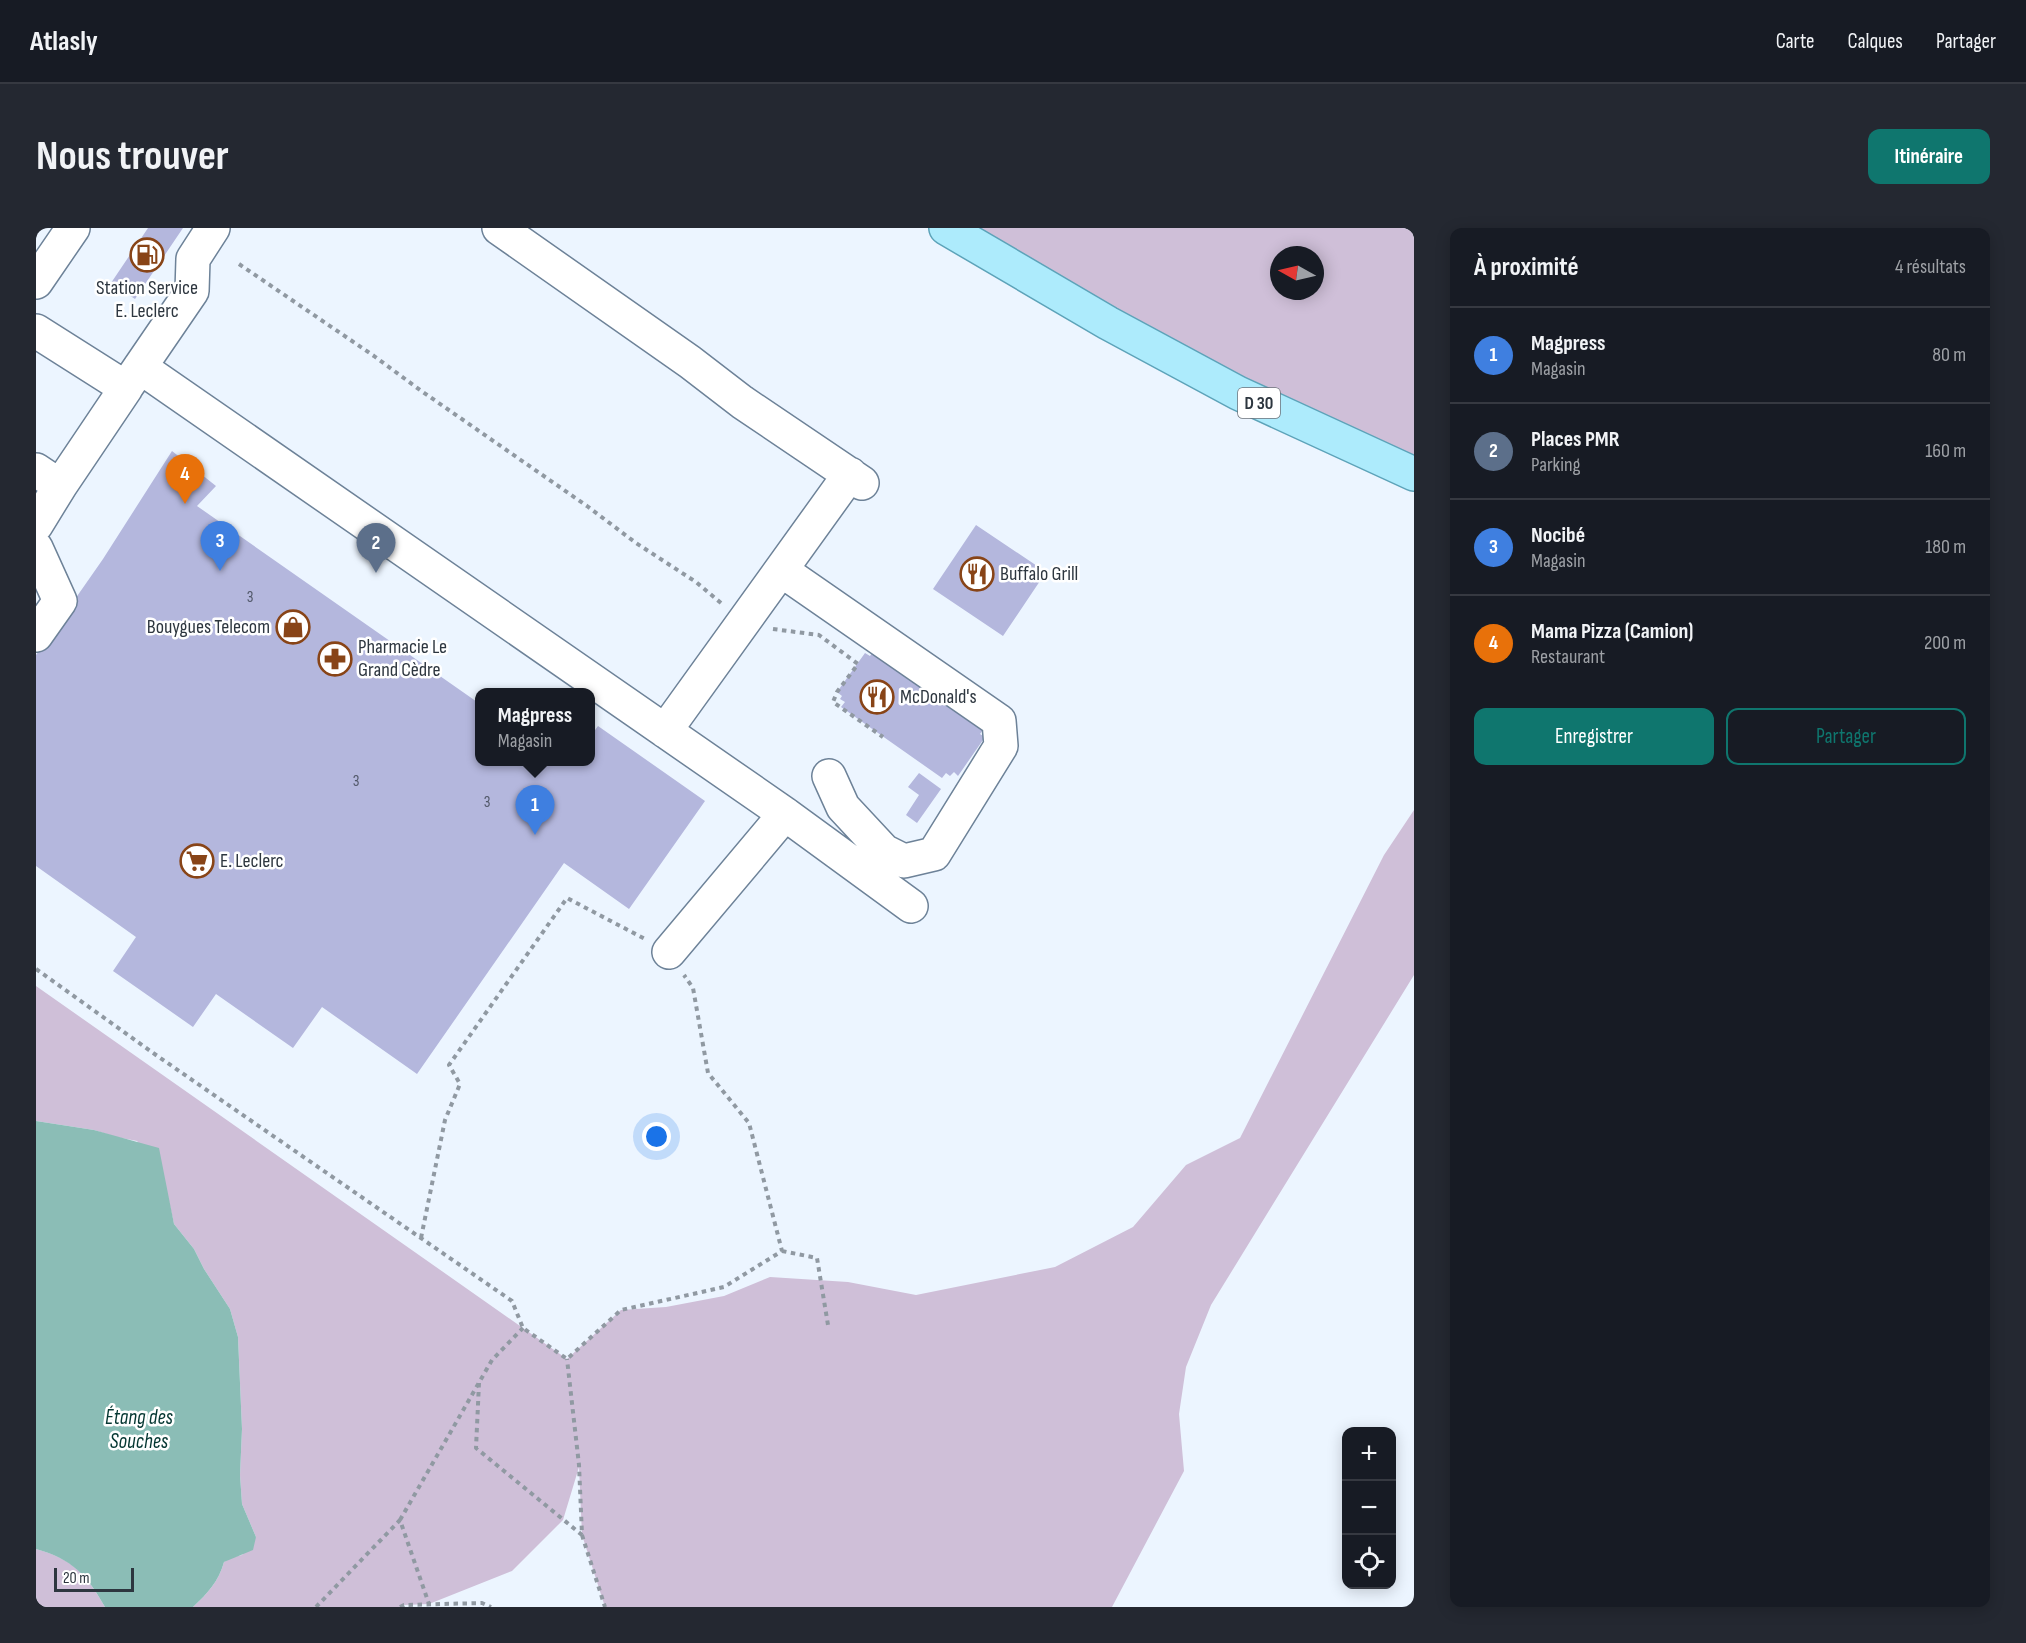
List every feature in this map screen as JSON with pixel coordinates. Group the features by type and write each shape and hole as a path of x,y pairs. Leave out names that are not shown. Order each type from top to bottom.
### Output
{"main road":[{"name":"D 30","path":"946,228 1108,323 1238,393 1414,474"},
{"name":"D 30","path":"966,228 1108,323"}],"street":[{"path":"36,282 73,228"},
{"path":"36,525 48,478 133,378 192,291 193,259 184,228"},
{"path":"193,259 213,228"},
{"path":"499,228 690,362 742,402 856,478 781,570 665,731"},
{"path":"36,331 133,378 665,731 785,814 911,906"},
{"path":"36,548 60,601 36,635"},
{"path":"781,570 999,721 1000,746 934,854 904,861 884,851 843,807 829,776"},
{"path":"669,952 785,814"}],"path":[{"path":"239,264 374,356 636,543 696,582 725,606"},
{"path":"767,628 819,635 858,664 837,692 833,702 884,737"},
{"path":"421,1238 445,1120 460,1084 449,1065 567,898 669,952 693,988 708,1073 749,1123 782,1251"},
{"path":"36,969 512,1301 523,1328 567,1359 579,1465 582,1535 605,1607"},
{"path":"567,1359 621,1310 724,1287 782,1251 817,1257 828,1325"},
{"path":"316,1607 400,1520 492,1360 523,1328"},
{"path":"478,1383 476,1448 582,1535"},
{"path":"400,1520 429,1604"},
{"path":"400,1607 404,1605 483,1603 491,1607"}],"shaded area":[{"path":"958,228 1414,228 1414,485"},
{"path":"1414,810 1414,975 1211,1305 1186,1367 1179,1414 1184,1471 1112,1607 605,1607 582,1535 579,1467 563,1520 512,1571 429,1604 400,1607 193,1607 212,1587 224,1562 242,1555 256,1537 242,1504 238,1337 230,1309 194,1249 174,1224 163,1175 137,1141 94,1130 36,1121 36,986 567,1359 621,1310 666,1307 724,1296 770,1277 848,1282 916,1295 1055,1267 1133,1227 1186,1165 1240,1138 1384,855"},
{"path":"36,1549 60,1558 77,1569 105,1607 36,1607"}],"water":[{"name":"Étang des Souches","path":"36,1121 94,1130 159,1148 174,1224 194,1249 230,1309 238,1337 242,1504 256,1537 253,1550 224,1562 212,1587 193,1607 105,1607 85,1577 69,1563 36,1549"}],"building":[{"name":"Station Service E. Leclerc","path":"148,228 183,228 135,299 111,283"},
{"path":"172,451 216,486 197,506 475,701 475,766 595,766 595,730 598,726 705,801 629,909 564,863 417,1074 322,1007 293,1048 216,994 193,1027 113,971 136,937 36,866 36,655 103,559"},
{"path":"976,525 1046,572 1003,636 933,589"},
{"path":"865,653 870,656 872,653 983,730 980,734 985,737 958,776 954,772 950,776 946,773 942,778 841,707 845,702 840,699 842,696 837,692"},
{"path":"919,773 941,789 917,823 906,815 919,795 908,787"}],"place":[{"name":"Station Service E. Leclerc","path":"147,255"},
{"name":"Mama Pizza (Camion)","path":"185,504"},
{"name":"Nocibé","path":"220,571"},
{"name":"Places PMR","path":"376,573"},
{"name":"Buffalo Grill","path":"977,574"},
{"name":"Bouygues Telecom","path":"293,627"},
{"name":"Pharmacie Le Grand Cèdre","path":"335,659"},
{"name":"McDonald's","path":"877,697"},
{"name":"Magpress","path":"535,835"},
{"name":"E. Leclerc","path":"197,861"}]}
